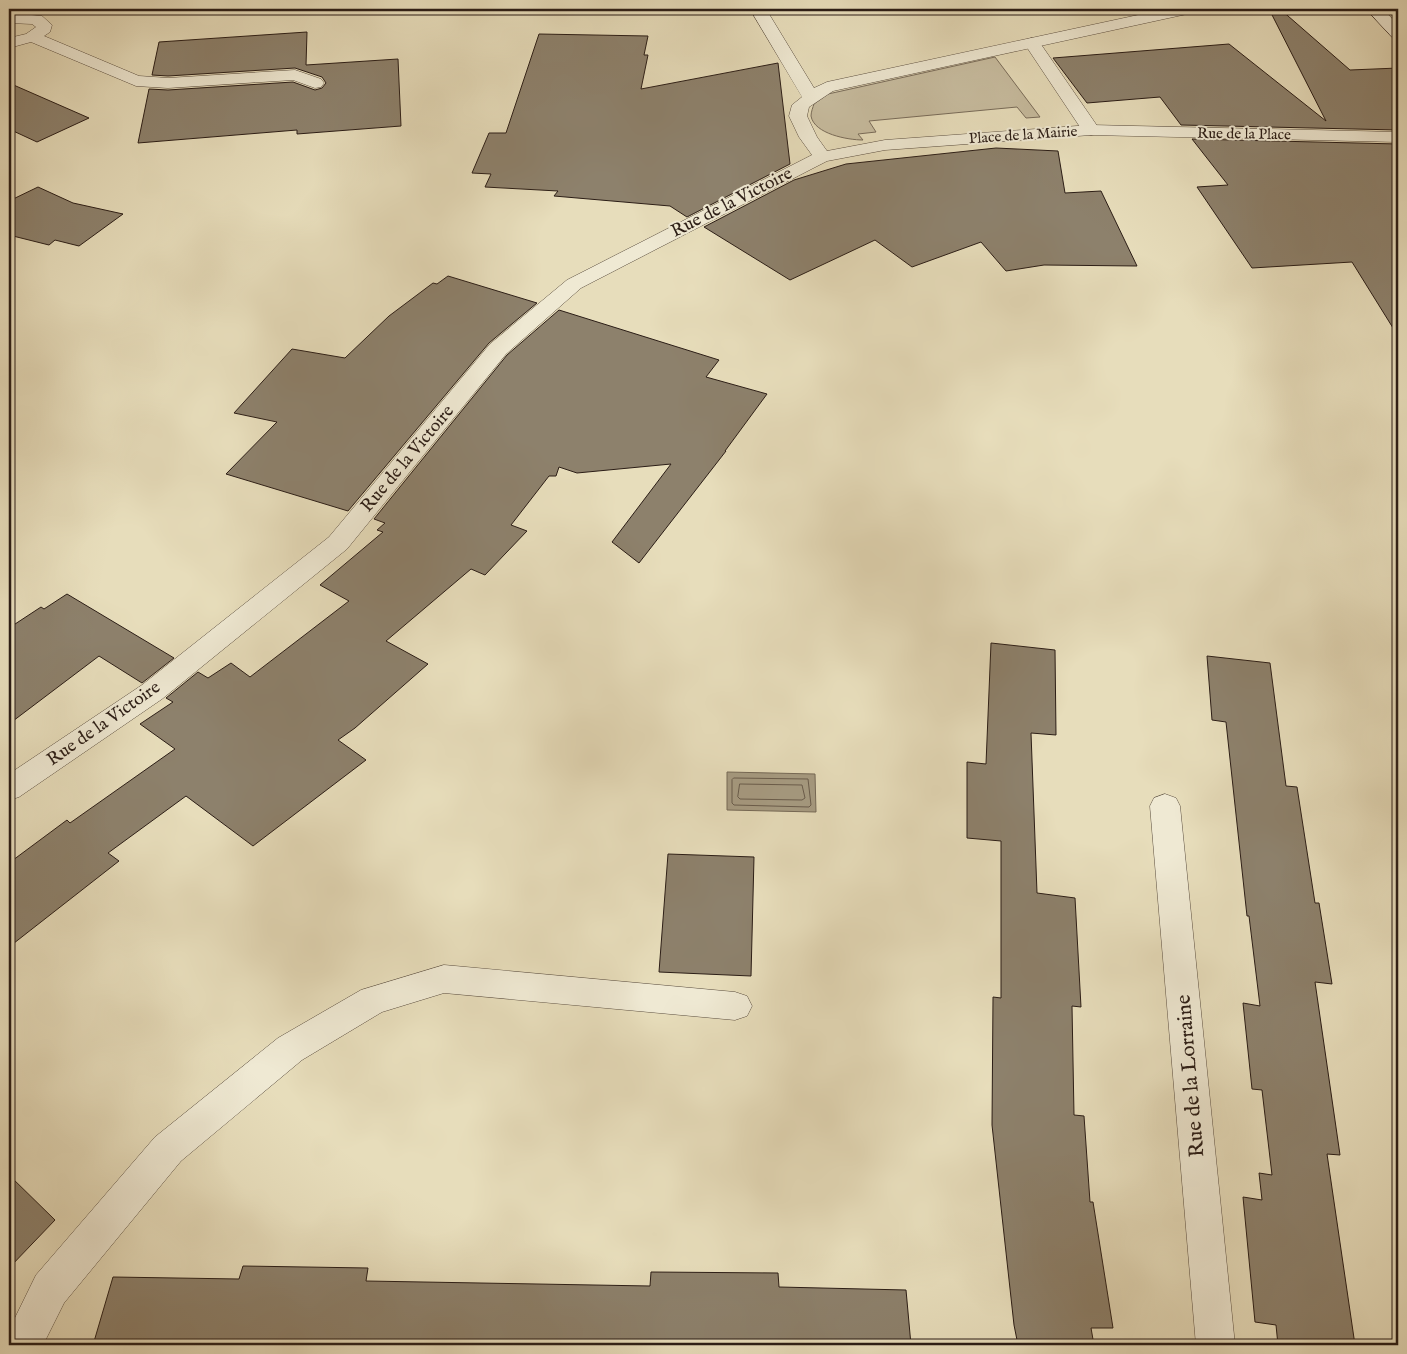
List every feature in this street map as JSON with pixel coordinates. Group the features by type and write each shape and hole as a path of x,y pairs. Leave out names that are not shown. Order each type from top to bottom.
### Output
{"street":[{"path":"758,9 811,98"},
{"path":"822,157 808,137 798,116 801,105 827,87 1187,9"},
{"path":"1374,9 1398,34"},
{"path":"9,18 42,15 44,25 44,29 32,37 9,43"},
{"path":"32,37 136,81 168,83 295,75 315,83"},
{"name":"Place de la Mairie","path":"822,157 885,145 1091,130 1032,43"},
{"name":"Rue de la Place","path":"1091,130 1398,137"},
{"name":"Rue de la Victoire","path":"9,789 152,692 338,543 498,349 574,284 822,157"},
{"name":"Rue de la Lorraine","path":"1166,806 1216,1345"},
{"path":"22,1345 50,1289 168,1149 290,1049 373,1000 444,978 735,1006"}],"shaded area":[{"path":"995,57 1040,117 1026,118 1017,107 869,121 876,132 858,134 863,140 832,135 813,122 811,116 814,104 828,94"}],"water":[{"path":"727,772 815,774 816,812 727,810"}],"building":[{"path":"1269,9 1280,9 1350,70 1398,68 1398,130 1181,125 1160,97 1087,103 1053,58 1229,44 1326,121"},
{"path":"307,32 306,65 398,59 401,126 297,134 297,130 138,143 149,89 168,90 293,82 315,90 322,88 326,83 322,77 295,68 168,76 152,75 159,42"},
{"path":"539,34 648,36 644,55 648,55 641,89 778,63 790,164 687,217 670,206 554,196 558,191 485,187 491,174 472,173 489,133 506,133"},
{"path":"9,83 89,118 37,142 9,129"},
{"path":"1192,139 1398,144 1398,336 1352,262 1252,268 1197,187 1228,185"},
{"path":"996,148 1058,151 1065,193 1101,191 1137,266 1044,265 1006,271 981,242 912,267 875,240 790,280 704,227 794,180 846,164"},
{"path":"38,187 73,203 123,214 79,246 55,240 49,245 9,235 9,201"},
{"path":"448,276 537,303 489,343 348,511 226,474 277,422 234,413 292,349 345,358 389,316 433,283 437,284"},
{"path":"559,310 719,360 706,377 767,394 726,451 639,563 612,542 671,464 577,473 559,467 556,476 549,476 511,525 527,531 485,575 471,569 386,641 428,664 355,728 338,740 366,760 253,846 186,796 108,853 119,861 9,947 9,863 67,820 70,823 175,749 140,724 173,702 166,698 198,672 208,678 231,663 250,677 349,601 320,585 383,532 377,530 385,523 374,519 507,355"},
{"path":"67,594 174,658 142,683 99,656 9,724 9,628 41,607 44,609"},
{"path":"991,643 1055,650 1056,735 1031,733 1037,893 1075,898 1081,1007 1072,1006 1074,1115 1084,1116 1090,1202 1093,1202 1113,1328 1091,1328 1094,1345 1018,1345 1014,1325 992,1125 993,997 1001,998 1001,841 967,838 967,762 986,764"},
{"path":"1207,656 1270,663 1286,786 1297,787 1315,903 1319,903 1332,984 1315,982 1340,1155 1327,1154 1355,1345 1278,1345 1276,1325 1255,1322 1243,1197 1262,1200 1259,1173 1272,1175 1262,1090 1252,1089 1243,1003 1260,1006 1249,916 1247,916 1226,722 1212,720"},
{"path":"668,854 754,857 751,976 659,972"},
{"path":"9,1175 55,1220 9,1268"},
{"path":"243,1266 368,1268 366,1281 650,1286 651,1272 778,1273 779,1287 906,1290 911,1345 93,1345 113,1277 239,1279"}]}
